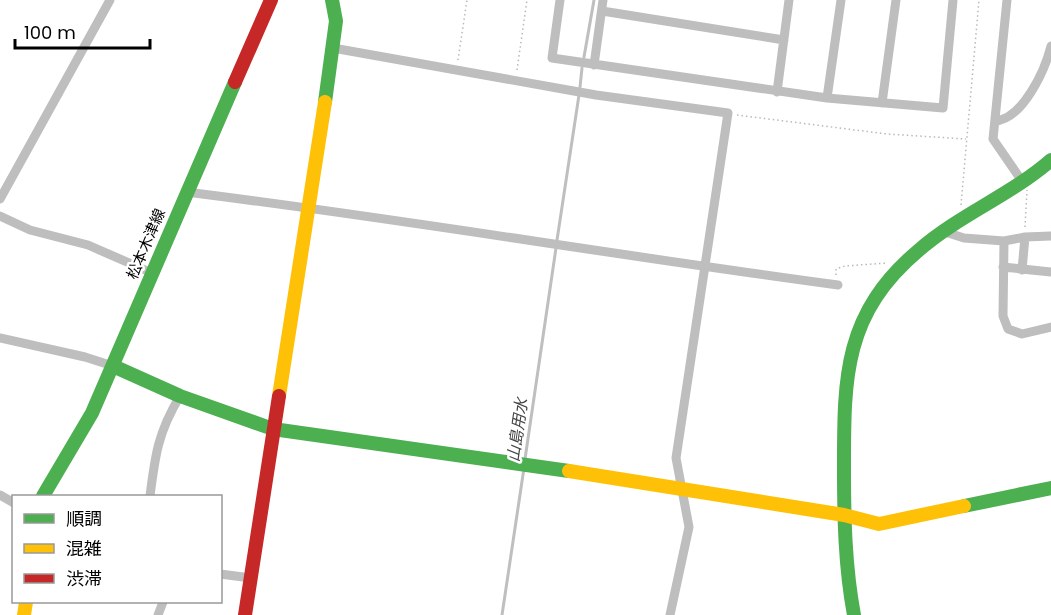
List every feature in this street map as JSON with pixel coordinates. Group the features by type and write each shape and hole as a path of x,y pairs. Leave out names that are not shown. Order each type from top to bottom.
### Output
{"street":[{"path":"0,199 110,0"},
{"name":"松本木津線","path":"44,495 92,413 271,0"},
{"path":"245,615 333,48 336,21 332,0"},
{"path":"560,0 552,58 777,92 943,108 953,0"},
{"path":"594,65 603,0"},
{"path":"777,92 789,0"},
{"path":"827,98 841,0"},
{"path":"882,103 896,0"},
{"path":"1007,0 993,139 1022,181"},
{"path":"602,11 784,40"},
{"path":"995,121 1003,121 1025,99 1039,79 1051,46"},
{"path":"333,48 596,95 728,113 676,458 689,527 670,615"},
{"path":"854,615 845,556 844,393 853,345 867,310 882,288 906,261 942,231 1051,160"},
{"path":"186,192 309,207 838,285"},
{"path":"0,216 30,230 88,245 152,273"},
{"path":"942,231 963,238 1004,242 1025,237 1051,236"},
{"path":"1022,270 1025,237"},
{"path":"1004,242 1003,316 1008,329 1022,334 1051,327"},
{"path":"1003,267 1051,272"},
{"path":"0,338 85,357 113,366 180,396 273,429 525,464 844,515 879,524 1051,488"},
{"path":"150,495 158,444 167,418 180,396"},
{"path":"222,574 251,578"}],"path":[{"path":"457,70 467,0"},
{"path":"515,81 527,0"},
{"path":"965,217 960,203 980,0"},
{"path":"728,113 887,134 966,139"},
{"path":"1022,181 1027,187 1028,195 1025,237"},
{"path":"838,285 836,269 845,266 906,261"}],"waterway":[{"name":"山島用水","path":"584,57 594,0"},
{"name":"山島用水","path":"580,87 582,68"},
{"name":"山島用水","path":"557,240 579,95"},
{"name":"山島用水","path":"525,459 556,248"},
{"name":"山島用水","path":"502,615 524,468"}],"traffic: fast":[{"path":"325,102 336,21 332,0"},
{"path":"44,495 92,413 235,82"},
{"path":"854,615 846,542 844,436 848,377 853,349 862,323 875,298 894,274 919,250 951,226 1019,184 1051,160"},
{"path":"113,366 180,396 273,429 569,471"},
{"path":"964,506 1051,488"}],"traffic: slow":[{"path":"279,396 325,102"},
{"path":"569,471 844,515 879,524 964,506"},
{"path":"24,615 26,603"}],"traffic: jam":[{"path":"235,82 271,0"},
{"path":"245,615 279,396"}]}
